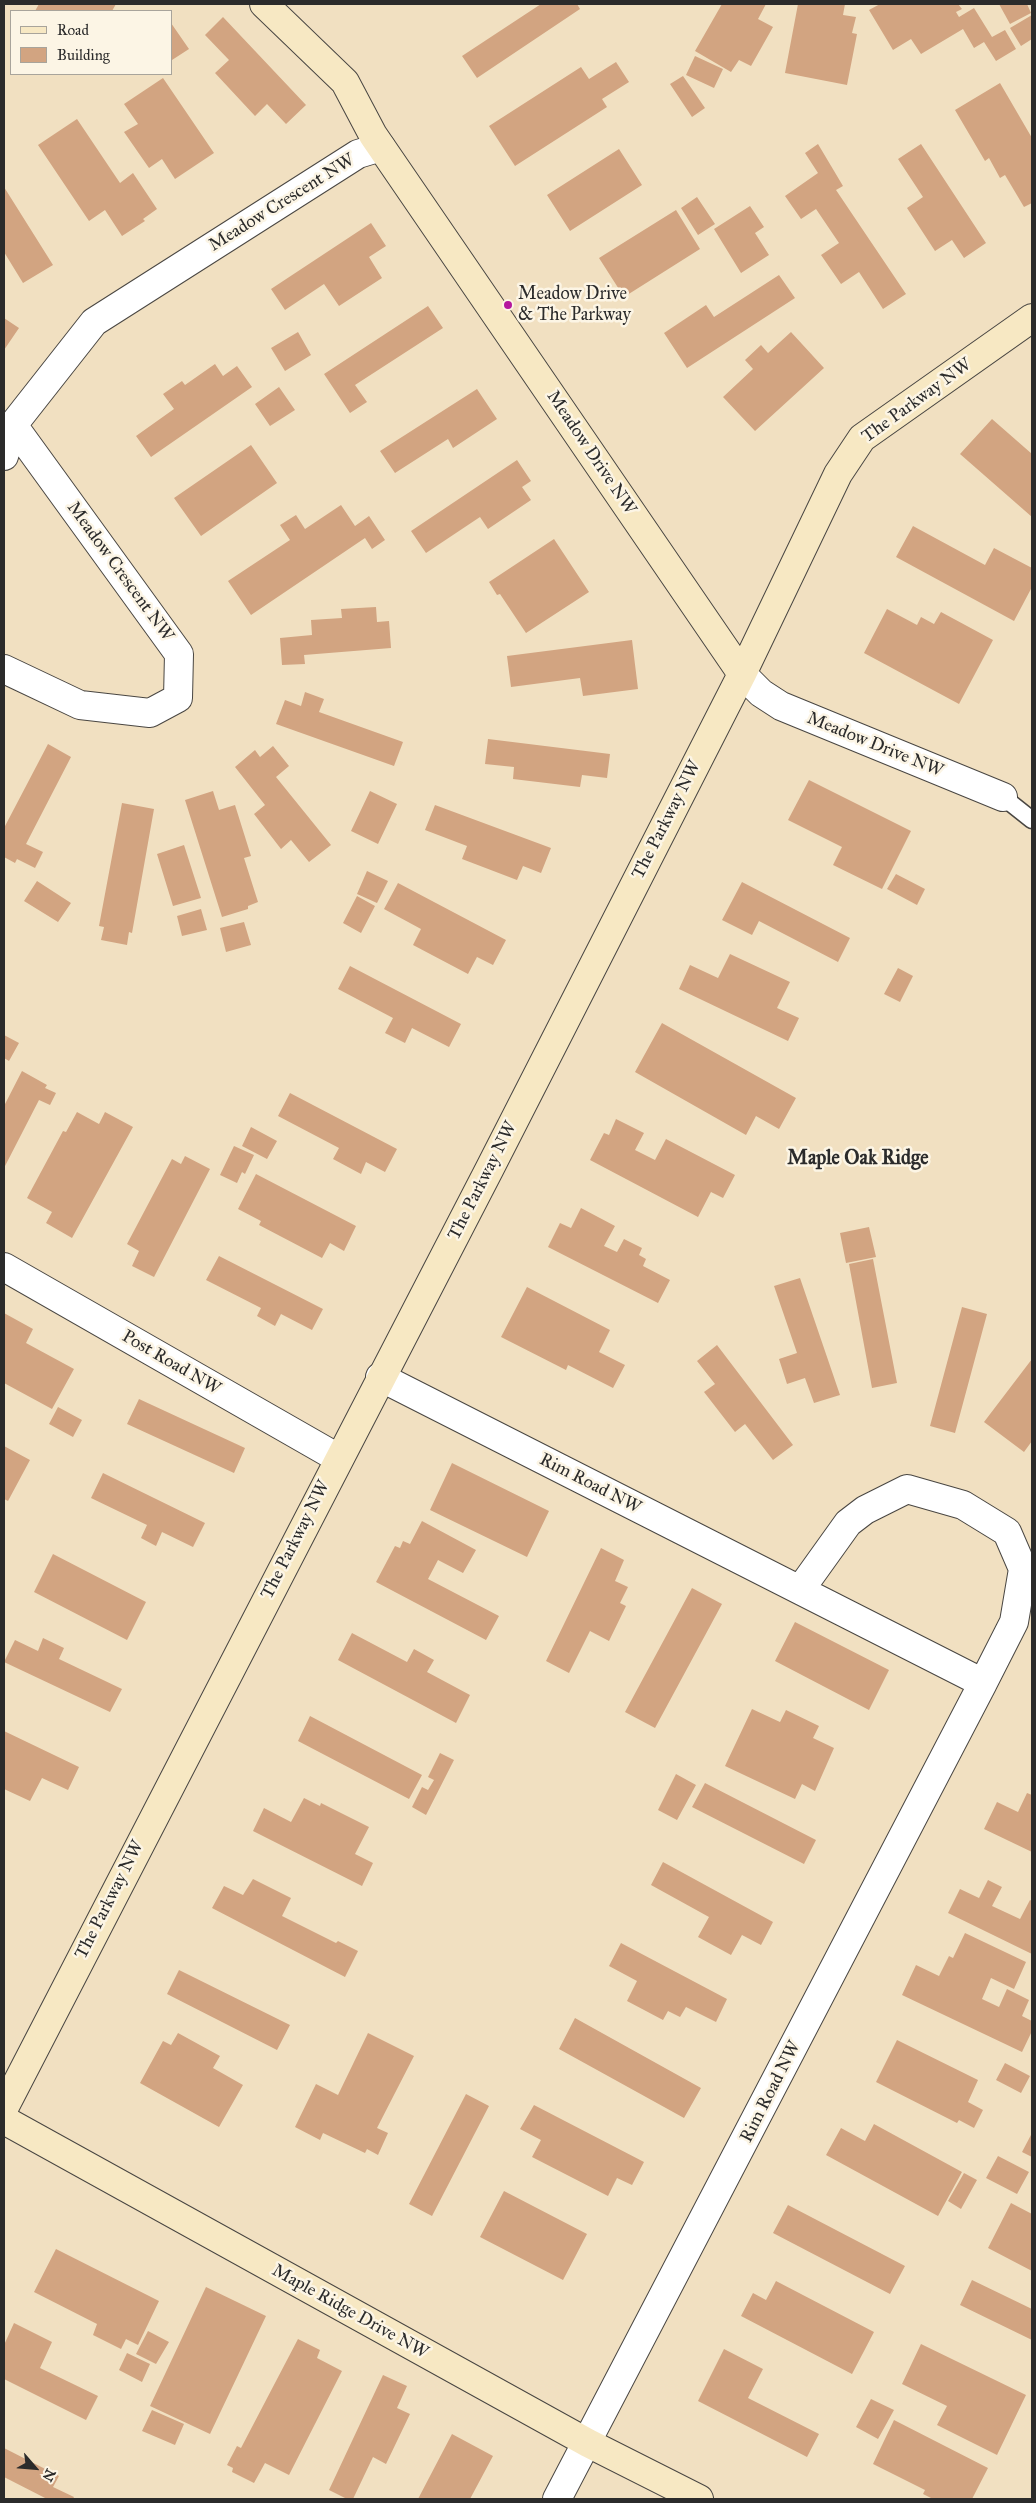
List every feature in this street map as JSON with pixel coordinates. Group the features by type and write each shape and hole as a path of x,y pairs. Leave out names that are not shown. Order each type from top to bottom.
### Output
{"street":[{"name":"Meadow Drive NW","path":"264,4 345,82 381,146 742,674 761,693 781,706 1003,797"},
{"name":"Meadow Crescent NW","path":"4,456 13,425 94,322 358,154 381,146"},
{"name":"The Parkway NW","path":"4,2108 338,1458 490,1168 742,674 838,474 862,438 1032,318"},
{"name":"Meadow Crescent NW","path":"4,669 80,705 150,712 178,698 179,654 13,425"},
{"name":"Post Road NW","path":"4,1268 338,1458"},
{"name":"Rim Road NW","path":"380,1378 983,1683"},
{"name":"Rim Road NW","path":"557,2499 588,2443 1014,1622 1024,1569 1007,1532 963,1504 907,1490 865,1510 848,1523 800,1590"},
{"name":"Maple Ridge Drive NW","path":"4,2120 588,2443 699,2499"}],"lane":[{"path":"1003,797 1032,820"}],"building":[{"path":"39,4 116,4 113,10 36,10"},
{"path":"541,4 577,4 580,9 477,78 462,56"},
{"path":"722,4 766,4 758,19 773,27 751,66 739,60 731,72 695,51"},
{"path":"798,4 845,4 843,15 856,17 852,33 857,34 847,85 785,73"},
{"path":"880,4 958,4 962,9 956,12 959,17 974,8 992,37 1005,30 1016,49 996,61 984,42 974,48 963,29 921,54 911,39 893,50 869,10"},
{"path":"999,4 1027,4 1031,13 1010,24"},
{"path":"1032,15 1032,39 1021,46 1010,28"},
{"path":"223,17 306,105 286,124 267,104 255,116 215,73 229,60 205,35"},
{"path":"172,24 189,49 172,60"},
{"path":"695,56 723,69 714,88 686,75"},
{"path":"616,62 629,82 602,99 607,107 515,166 489,126 581,67 589,79"},
{"path":"683,76 705,108 692,117 670,84"},
{"path":"163,78 214,153 175,179 162,159 149,168 124,132 138,124 124,104"},
{"path":"1000,83 1032,138 1032,203 1024,207 1005,175 1000,178 989,158 985,161 955,110"},
{"path":"77,119 120,183 133,173 157,209 143,219 145,221 122,236 105,210 89,221 38,145"},
{"path":"818,144 843,186 836,190 906,294 883,309 859,272 841,284 821,255 839,243 816,209 801,219 785,196 818,173 805,153"},
{"path":"921,144 986,243 964,258 952,240 935,251 907,208 923,197 898,159"},
{"path":"619,149 642,185 570,231 547,195"},
{"path":"4,187 53,265 23,283 4,252"},
{"path":"697,197 715,224 698,235 681,208"},
{"path":"750,206 764,227 755,233 769,255 741,273 714,229"},
{"path":"676,210 700,249 624,297 599,258"},
{"path":"371,223 386,246 369,257 382,278 339,306 324,284 285,310 271,289"},
{"path":"779,275 795,298 687,368 664,333 706,305 714,317"},
{"path":"428,306 443,328 355,385 367,402 350,413 324,374"},
{"path":"4,318 19,328 4,350"},
{"path":"298,332 311,355 285,371 271,348"},
{"path":"791,332 824,368 755,431 723,397 753,369 745,360 761,345 768,353"},
{"path":"215,364 223,376 237,366 252,387 151,457 136,436 174,409 163,394 182,381 185,385"},
{"path":"279,387 295,410 270,426 255,404"},
{"path":"477,389 497,419 453,448 448,439 395,473 380,451"},
{"path":"992,419 1032,454 1032,517 960,454"},
{"path":"251,445 277,483 201,536 174,498"},
{"path":"517,460 531,481 522,487 531,500 488,529 480,517 426,553 411,531"},
{"path":"341,505 355,526 369,516 385,540 372,549 365,538 251,615 228,581 290,540 280,525 296,515 305,529"},
{"path":"913,526 985,565 994,548 1032,568 1032,587 1014,621 896,557"},
{"path":"554,539 589,592 526,633 500,594 497,595 489,582"},
{"path":"376,607 377,622 389,621 391,648 304,655 305,664 282,665 280,638 312,635 311,620 342,618 341,609"},
{"path":"887,609 917,625 921,617 934,624 941,612 993,640 959,704 864,653"},
{"path":"632,640 638,689 583,696 580,678 511,687 507,656"},
{"path":"305,692 324,699 319,712 403,742 394,766 276,724 285,700 301,706"},
{"path":"488,739 610,754 607,778 582,775 580,787 513,779 514,767 485,764"},
{"path":"48,744 71,757 26,844 43,852 35,868 17,859 15,863 4,857 4,828"},
{"path":"273,746 289,766 276,777 331,845 309,862 291,840 281,849 254,814 265,805 235,767 255,750 260,757"},
{"path":"809,780 911,831 882,889 833,865 842,847 788,820"},
{"path":"213,791 219,810 235,805 251,856 244,858 258,902 248,906 248,909 222,917 185,800"},
{"path":"370,791 397,804 378,844 351,831"},
{"path":"122,803 154,809 132,933 129,932 127,945 101,940 104,927 99,926"},
{"path":"435,805 551,848 541,873 523,866 517,880 462,859 467,846 425,830"},
{"path":"184,845 201,898 173,906 157,854"},
{"path":"367,871 388,881 377,903 357,894"},
{"path":"896,874 925,889 917,905 887,889"},
{"path":"37,881 71,903 58,922 24,901"},
{"path":"742,882 850,938 838,962 759,921 752,935 722,920"},
{"path":"398,883 506,940 493,965 477,957 468,974 413,945 421,929 384,909"},
{"path":"357,896 375,906 361,933 343,923"},
{"path":"201,909 207,930 182,936 177,916"},
{"path":"244,922 251,945 226,952 220,928"},
{"path":"730,954 790,982 777,1008 799,1018 788,1041 679,989 690,965 718,978"},
{"path":"350,966 461,1024 449,1047 412,1028 405,1043 385,1033 393,1018 338,989"},
{"path":"898,968 913,976 900,1002 884,994"},
{"path":"662,1023 796,1098 779,1129 756,1116 746,1135 635,1072"},
{"path":"4,1035 19,1043 9,1061 4,1058"},
{"path":"22,1071 47,1085 45,1088 56,1093 50,1105 39,1100 4,1168 4,1106"},
{"path":"290,1093 397,1149 385,1172 366,1162 361,1174 333,1159 339,1148 278,1116"},
{"path":"77,1112 99,1124 105,1112 133,1127 72,1238 46,1223 52,1212 27,1198 63,1131 66,1132"},
{"path":"616,1119 644,1133 635,1150 655,1160 666,1139 735,1175 723,1198 711,1192 698,1217 590,1160 604,1133 609,1135"},
{"path":"251,1127 277,1141 267,1159 242,1146"},
{"path":"234,1146 254,1155 245,1174 242,1172 237,1183 220,1175"},
{"path":"185,1156 210,1169 154,1277 132,1266 139,1251 127,1244 172,1159 181,1164"},
{"path":"256,1174 356,1226 344,1251 330,1243 322,1258 259,1225 261,1221 238,1209"},
{"path":"581,1208 615,1226 604,1246 617,1252 624,1239 642,1248 639,1255 646,1259 643,1266 670,1280 658,1303 548,1247 560,1223 571,1228"},
{"path":"869,1227 876,1257 846,1263 840,1233"},
{"path":"219,1256 323,1309 312,1330 281,1314 275,1326 257,1316 261,1308 206,1280"},
{"path":"873,1259 897,1383 872,1388 849,1264"},
{"path":"800,1278 840,1395 814,1403 805,1378 787,1384 779,1359 797,1353 774,1286"},
{"path":"527,1287 610,1330 599,1352 625,1365 613,1388 568,1365 566,1370 501,1337"},
{"path":"962,1307 987,1314 955,1433 930,1426"},
{"path":"4,1313 33,1329 26,1343 74,1369 52,1409 4,1383"},
{"path":"717,1345 793,1445 773,1460 745,1424 735,1432 704,1392 715,1384 697,1361"},
{"path":"1032,1359 1032,1441 1024,1452 984,1422"},
{"path":"139,1399 245,1448 234,1473 127,1424"},
{"path":"58,1407 82,1420 73,1437 49,1424"},
{"path":"4,1446 30,1460 8,1501 4,1499"},
{"path":"452,1463 549,1511 527,1557 430,1510"},
{"path":"103,1473 205,1523 193,1547 162,1532 156,1546 141,1538 147,1525 91,1498"},
{"path":"422,1521 476,1550 463,1573 438,1560 428,1579 499,1616 486,1640 376,1582 395,1546 400,1548 403,1541 410,1544"},
{"path":"601,1548 624,1560 615,1581 628,1587 620,1603 626,1606 609,1641 590,1631 569,1673 546,1661"},
{"path":"53,1554 146,1602 127,1640 34,1592"},
{"path":"692,1588 722,1604 655,1728 625,1712"},
{"path":"795,1622 889,1670 869,1710 775,1661"},
{"path":"352,1633 407,1662 414,1649 434,1660 427,1672 470,1695 456,1723 338,1660"},
{"path":"43,1638 64,1648 59,1659 122,1689 110,1712 4,1662 15,1640 38,1651"},
{"path":"752,1709 780,1722 786,1710 819,1726 813,1738 834,1748 815,1791 802,1784 795,1799 725,1766"},
{"path":"310,1716 422,1775 409,1799 298,1741"},
{"path":"4,1731 79,1767 68,1790 42,1778 30,1801 4,1789"},
{"path":"440,1753 454,1760 426,1815 412,1807 422,1787 428,1790 434,1780 428,1777"},
{"path":"676,1774 696,1785 677,1820 658,1810"},
{"path":"705,1783 816,1840 804,1864 692,1807"},
{"path":"1027,1793 1032,1795 1032,1852 984,1829 997,1802 1018,1812"},
{"path":"304,1798 320,1806 321,1803 369,1827 355,1854 373,1863 362,1886 253,1831 264,1808 291,1822"},
{"path":"663,1862 773,1922 761,1945 742,1935 731,1955 698,1937 709,1917 651,1885"},
{"path":"253,1879 291,1898 282,1916 336,1943 338,1941 358,1951 345,1977 212,1908 224,1886 243,1895"},
{"path":"988,1880 1002,1887 992,1906 1020,1919 1030,1900 1032,1901 1032,1954 948,1913 960,1889 979,1898"},
{"path":"965,1933 1026,1962 1014,1989 991,1978 982,1999 999,2007 1007,1989 1029,2000 1022,2016 1032,2021 1032,2031 1022,2052 902,1995 916,1965 939,1976 949,1956 953,1958"},
{"path":"621,1943 727,1999 716,2022 686,2007 680,2017 668,2011 663,2020 627,2001 637,1981 609,1966"},
{"path":"179,1970 290,2025 277,2050 167,1994"},
{"path":"575,2018 701,2088 684,2118 559,2049"},
{"path":"178,2033 220,2056 213,2068 243,2085 219,2127 140,2083 163,2041 171,2045"},
{"path":"368,2033 414,2056 377,2128 388,2133 378,2155 367,2149 365,2153 323,2133 320,2140 295,2127 316,2084 338,2095"},
{"path":"897,2040 978,2080 968,2102 983,2110 974,2128 959,2120 957,2123 876,2082"},
{"path":"1005,2063 1030,2076 1021,2093 996,2080"},
{"path":"466,2094 489,2106 432,2216 409,2204"},
{"path":"534,2105 644,2162 632,2185 617,2178 608,2196 532,2157 541,2140 520,2129"},
{"path":"874,2124 962,2172 938,2216 826,2155 841,2128 865,2141"},
{"path":"1032,2133 1032,2157 1022,2152"},
{"path":"998,2156 1029,2172 1017,2194 986,2178"},
{"path":"964,2173 977,2180 961,2209 948,2201"},
{"path":"504,2191 587,2234 563,2280 480,2237"},
{"path":"1011,2203 1032,2214 1032,2271 988,2248"},
{"path":"788,2205 905,2266 890,2294 773,2233"},
{"path":"56,2249 159,2301 138,2345 126,2339 121,2349 93,2335 97,2324 34,2292"},
{"path":"972,2280 1032,2309 1032,2340 960,2305"},
{"path":"776,2281 874,2332 852,2374 741,2316 753,2293 766,2300"},
{"path":"206,2287 266,2316 210,2434 150,2406"},
{"path":"14,2323 52,2342 40,2368 98,2396 86,2420 4,2379 4,2345"},
{"path":"148,2331 169,2342 156,2364 136,2354"},
{"path":"298,2339 320,2350 317,2358 342,2371 289,2475 265,2463 254,2483 232,2472 233,2468 227,2465 237,2446 241,2448"},
{"path":"921,2344 1026,2395 997,2455 937,2425 947,2406 902,2384"},
{"path":"724,2349 763,2369 748,2398 819,2434 807,2457 698,2401"},
{"path":"127,2353 150,2364 142,2382 119,2370"},
{"path":"383,2375 407,2386 397,2408 410,2414 386,2464 373,2457 353,2499 347,2499 329,2490"},
{"path":"871,2399 894,2410 878,2439 856,2427"},
{"path":"152,2410 184,2424 175,2445 142,2431"},
{"path":"894,2420 988,2468 972,2499 933,2499 923,2494 925,2490 873,2464"},
{"path":"452,2434 493,2456 470,2499 418,2499"},
{"path":"4,2448 59,2476 53,2487 74,2497 73,2499 47,2499 4,2477"}],"place":[{"name":"Meadow Drive & The Parkway","path":"508,305"}],"district":[{"name":"Maple Oak Ridge","path":"858,1159"}]}
